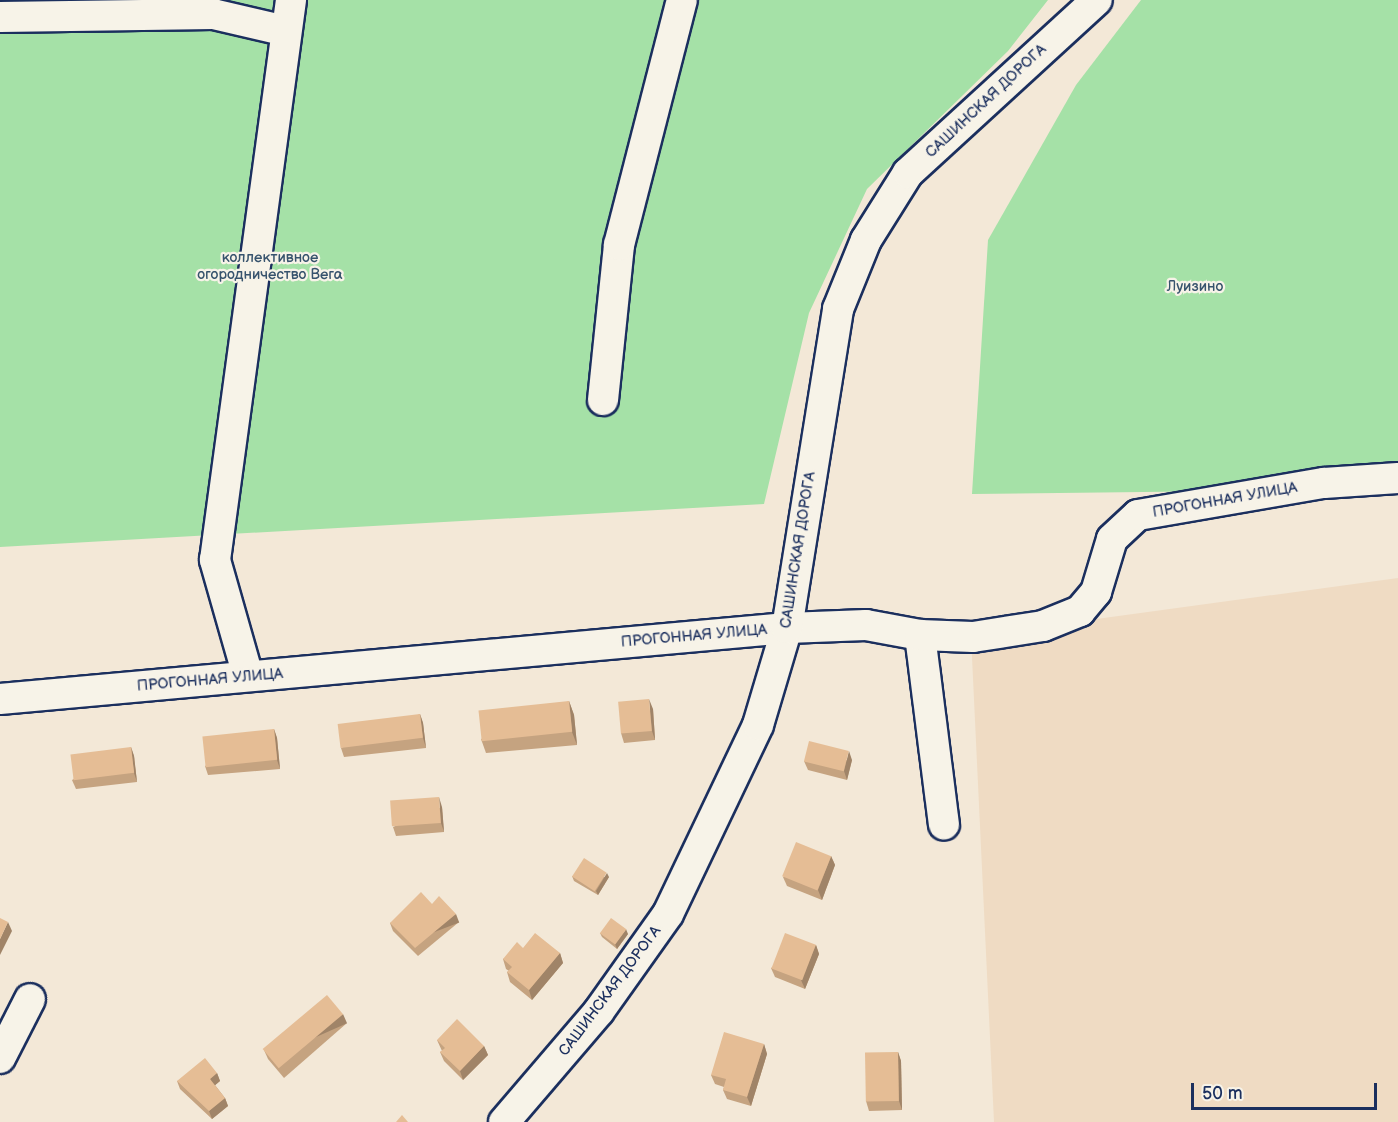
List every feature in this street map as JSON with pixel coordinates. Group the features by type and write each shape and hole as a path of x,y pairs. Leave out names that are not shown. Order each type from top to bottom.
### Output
{"street":[{"path":"248,676 215,560 291,0"},
{"path":"603,400 619,245 682,0"},
{"name":"САШИНСКАЯ ДОРОГА","path":"504,1122 598,1011 668,914 758,725 787,628 838,309 866,240 908,173 1097,0"},
{"path":"0,16 213,14 286,31"},
{"name":"ПРОГОННАЯ УЛИЦА","path":"0,699 787,628 866,625 920,635 972,637 1043,626 1080,611 1096,592 1112,539 1138,515 1324,483 1398,478"},
{"path":"920,635 944,824"},
{"path":"0,1058 30,999"}],"shaded area":[{"path":"1398,578 1398,1122 994,1122 971,636"}],"green space":[{"name":"коллективное огородничество Вега","path":"0,0 1048,0 1008,51 867,189 809,313 764,504 0,547"},
{"name":"Луизино","path":"1141,0 1398,0 1398,489 972,494 988,240 1076,85"}],"building":[{"path":"649,699 652,731 621,734 618,702"},
{"path":"569,701 572,732 482,741 478,711"},
{"path":"420,714 423,738 341,748 338,724"},
{"path":"274,729 277,760 206,767 202,737"},
{"path":"809,741 849,751 844,771 804,761"},
{"path":"131,747 134,773 74,780 70,754"},
{"path":"439,797 441,823 392,826 390,800"},
{"path":"796,842 831,856 817,891 782,876"},
{"path":"584,858 607,873 595,891 572,876"},
{"path":"421,892 432,904 439,896 456,914 415,948 390,923"},
{"path":"0,918 8,922 0,939"},
{"path":"611,918 626,929 615,945 600,933"},
{"path":"535,933 560,953 529,990 507,972 512,967 503,959 517,942 523,948"},
{"path":"785,933 816,945 802,980 771,968"},
{"path":"327,995 343,1014 279,1068 263,1049"},
{"path":"457,1019 484,1046 460,1071 440,1052 445,1048 437,1040"},
{"path":"724,1032 764,1044 747,1097 723,1090 726,1079 711,1075"},
{"path":"898,1052 899,1101 866,1102 865,1053"},
{"path":"205,1058 217,1073 210,1079 225,1098 209,1111 177,1081"},
{"path":"402,1115 408,1122 396,1122"}]}
